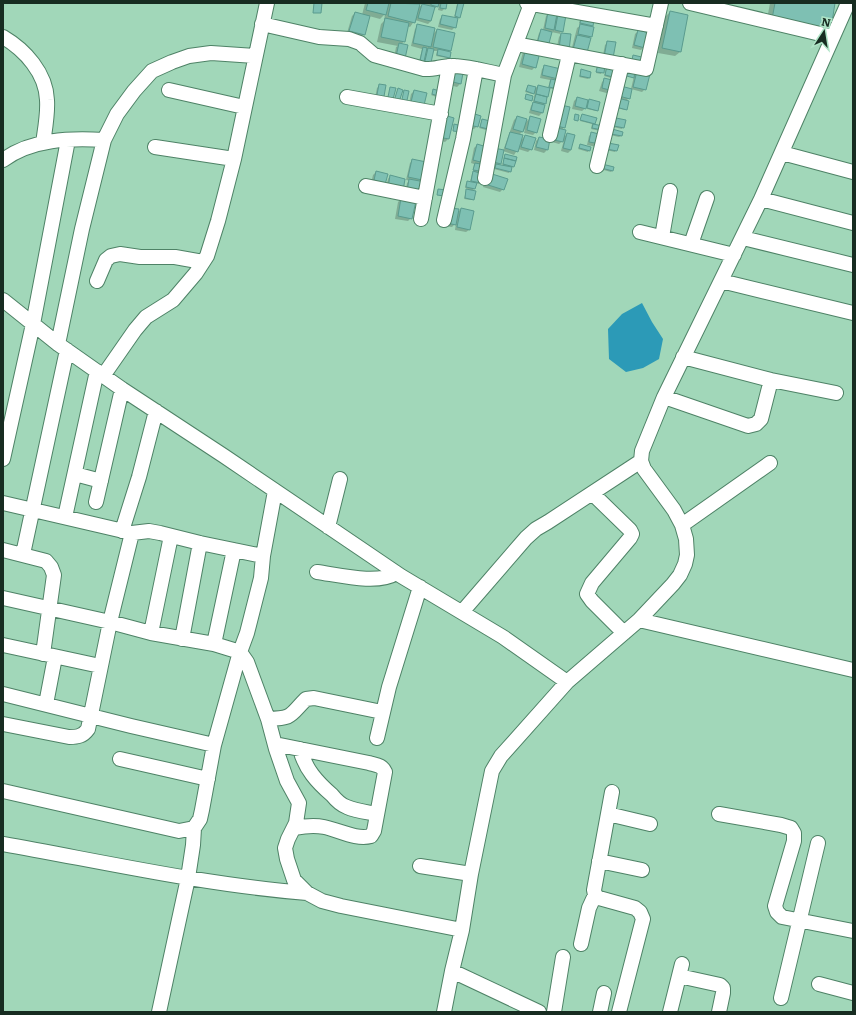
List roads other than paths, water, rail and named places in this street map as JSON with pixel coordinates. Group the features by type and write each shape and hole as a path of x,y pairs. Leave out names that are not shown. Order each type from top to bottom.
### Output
{"street":[{"path":"65,517 100,374 146,317 173,300 185,287 203,262 210,248 234,159 267,3"},
{"path":"516,44 646,69 661,3"},
{"path":"690,3 833,37"},
{"path":"444,1012 462,930 471,874 492,772 501,756 567,682 639,620 673,584 680,575 685,564 687,554 686,539 682,525 674,510 644,469 641,462 642,451 664,397 761,199 848,3"},
{"path":"485,178 504,75 529,4 656,26"},
{"path":"262,24 319,37 349,39 360,43 374,56 424,69 430,70 449,66 476,69 504,75"},
{"path":"3,37 15,44 33,64 43,80 47,100 44,143"},
{"path":"23,554 63,347 79,244 104,140 117,114 134,91 152,71 189,56 211,53 255,56"},
{"path":"550,134 570,55"},
{"path":"597,166 622,64"},
{"path":"421,219 449,66"},
{"path":"444,220 463,139 476,69"},
{"path":"170,90 244,108"},
{"path":"347,97 441,114"},
{"path":"3,160 21,149 44,143 80,139 104,140"},
{"path":"3,459 33,324 68,140"},
{"path":"154,147 234,159"},
{"path":"782,152 853,172"},
{"path":"366,186 425,198"},
{"path":"662,237 670,191"},
{"path":"691,244 707,198"},
{"path":"761,199 853,223"},
{"path":"640,232 734,255"},
{"path":"743,238 853,265"},
{"path":"98,281 106,260 111,256 120,254 140,257 175,257 203,262"},
{"path":"721,282 853,313"},
{"path":"3,300 63,347 122,389 396,573 503,637 567,682"},
{"path":"683,357 771,380 836,393"},
{"path":"664,397 748,426 756,424 761,419 771,380"},
{"path":"96,502 122,389"},
{"path":"3,724 69,737 84,735 88,729 127,532 156,411"},
{"path":"462,612 526,538 536,529 641,462"},
{"path":"682,525 770,463"},
{"path":"75,474 101,481"},
{"path":"328,527 340,479"},
{"path":"159,1012 188,878 194,828 200,820 214,745 240,652 247,633 261,578 263,556 274,491"},
{"path":"593,494 630,530 632,534 592,583 587,594 624,633"},
{"path":"3,503 127,532 149,531 263,556"},
{"path":"151,633 171,536"},
{"path":"182,638 200,543"},
{"path":"3,550 46,561 52,566 54,575 50,608 46,704"},
{"path":"214,644 234,550"},
{"path":"317,572 375,579 391,576 396,573"},
{"path":"376,738 382,712 420,587"},
{"path":"3,598 110,622 151,633 214,644 240,652 247,662 268,719 288,781 299,803 295,828 288,839 285,848 287,860 294,880 307,892 322,901 462,930"},
{"path":"639,620 853,670"},
{"path":"3,645 100,666"},
{"path":"3,694 214,745"},
{"path":"268,719 284,718 293,714 306,699 314,698 382,712"},
{"path":"275,744 369,763 383,768 385,772 374,831 371,836 366,837 324,827 311,826 295,828"},
{"path":"300,749 302,758 312,775 321,786 340,803 352,809 377,814"},
{"path":"120,759 208,779"},
{"path":"3,791 179,831 194,828"},
{"path":"581,944 589,908 595,895 594,890 612,792"},
{"path":"608,814 650,824"},
{"path":"718,814 791,828 794,833 794,841 776,906 776,912 782,917 853,931"},
{"path":"781,998 801,920 818,843"},
{"path":"3,844 188,878 271,890 307,892"},
{"path":"599,861 642,870"},
{"path":"420,866 471,874"},
{"path":"595,895 600,898 635,908 640,912 643,919 619,1012"},
{"path":"554,1012 563,957"},
{"path":"670,1012 680,970 720,985 723,988 719,1012"},
{"path":"452,971 539,1012"},
{"path":"819,984 853,993"},
{"path":"600,1012 604,993"}],"water":[{"path":"642,303 663,339 659,359 643,368 626,372 609,359 608,329 622,314"}]}
